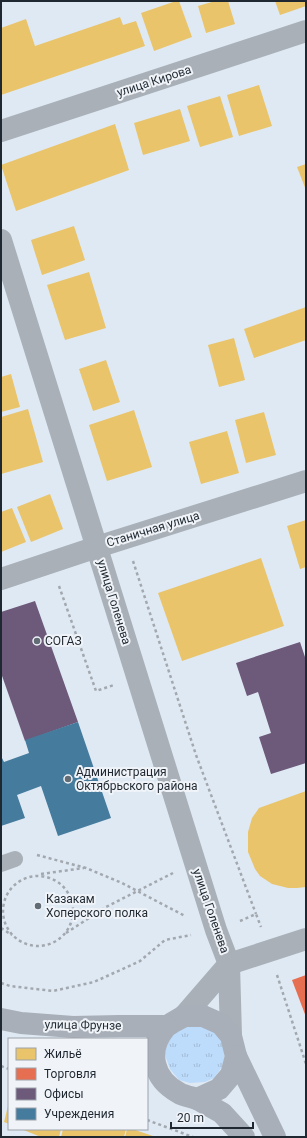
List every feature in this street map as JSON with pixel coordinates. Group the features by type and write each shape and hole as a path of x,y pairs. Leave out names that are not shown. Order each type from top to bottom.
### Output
{"main road":[{"path":"148,1082 188,1096 219,1088 231,1075 233,1046 221,1024 203,1016 175,1021 156,1043 154,1064 162,1081 188,1096 222,1113 244,1137"},
{"name":"улица Фрунзе","path":"1,1020 73,1027 119,1026 175,1021"},
{"path":"1,1032 18,1038"},
{"name":"улица Голенева","path":"233,1046 275,1137"}],"street":[{"name":"улица Кирова","path":"1,131 306,31"},
{"name":"улица Голенева","path":"1,240 216,930 229,964 233,1046"},
{"name":"Станичная улица","path":"1,579 306,481"},
{"path":"229,964 306,939"},
{"name":"улица Голенева","path":"175,1021 229,964"}],"path":[{"path":"133,561 196,755 256,914"},
{"path":"59,586 96,691 115,685"},
{"path":"8,862 36,855 86,868 122,883 192,920 216,930"},
{"path":"14,937 7,927 3,916 3,904 7,892 15,883 25,877 86,868"},
{"path":"1,928 23,943 34,946 46,945 56,941 65,933 106,907 174,873"},
{"path":"37,875 49,877 59,882 67,890 72,901 73,912 71,923 65,933"},
{"path":"1,983 10,986 53,991 94,982 140,961 165,940"},
{"path":"148,1120 193,1137"}],"green space":[{"path":"203,1025 215,1032 223,1043 225,1055 222,1067 214,1078 205,1082 190,1083 179,1080 170,1069 165,1055 167,1043 173,1034 187,1026"}],"building: Жильё":[{"path":"179,1 192,37 154,51 141,13"},
{"path":"215,1 228,1 235,24 206,33 198,6"},
{"path":"275,1 306,1 306,6 280,15"},
{"path":"120,17 123,25 136,21 145,46 1,95 1,28 26,19 35,46"},
{"path":"259,85 272,126 239,136 227,95"},
{"path":"220,96 233,137 200,147 187,106"},
{"path":"180,109 190,141 143,155 134,123"},
{"path":"115,124 129,170 16,211 1,165"},
{"path":"306,164 306,190 297,167"},
{"path":"74,226 85,260 42,275 31,240"},
{"path":"89,272 106,328 65,340 47,285"},
{"path":"306,307 306,340 254,358 244,329"},
{"path":"234,338 245,380 219,387 208,345"},
{"path":"106,360 120,402 93,411 79,369"},
{"path":"11,374 20,407 1,412 1,377"},
{"path":"28,409 43,462 1,474 1,417"},
{"path":"134,410 152,467 107,481 89,425"},
{"path":"264,412 276,455 246,463 235,420"},
{"path":"227,431 239,473 201,484 189,442"},
{"path":"50,494 63,529 31,542 17,507"},
{"path":"12,508 26,542 1,552 1,512"},
{"path":"306,520 306,567 300,569 287,526"},
{"path":"261,558 284,626 182,661 158,593"},
{"path":"306,791 306,887 288,888 272,884 260,876 255,869 248,852 248,832 252,818 259,808"},
{"path":"8,1106 8,1124 4,1122"},
{"path":"24,1130 61,1130 59,1137 41,1137"},
{"path":"63,1130 126,1130 124,1137 61,1137"},
{"path":"127,1130 135,1130 156,1137 125,1137"}],"building: Торговля":[{"path":"306,975 306,1017 292,980"}],"building: Офисы":[{"path":"35,601 78,722 25,741 1,673 1,612"},
{"path":"300,642 306,660 306,763 271,774 259,737 271,733 258,692 247,696 236,663"}],"building: Учреждения":[{"name":"Администрация Октябрьского района","path":"78,722 111,818 58,836 41,786 17,795 25,818 1,826 1,756 4,762 29,753 25,740"}],"place":[{"name":"СОГАЗ","path":"37,641"},
{"name":"Администрация Октябрьского района","path":"68,779"},
{"name":"Казакам Хоперского полка","path":"38,906"}]}
